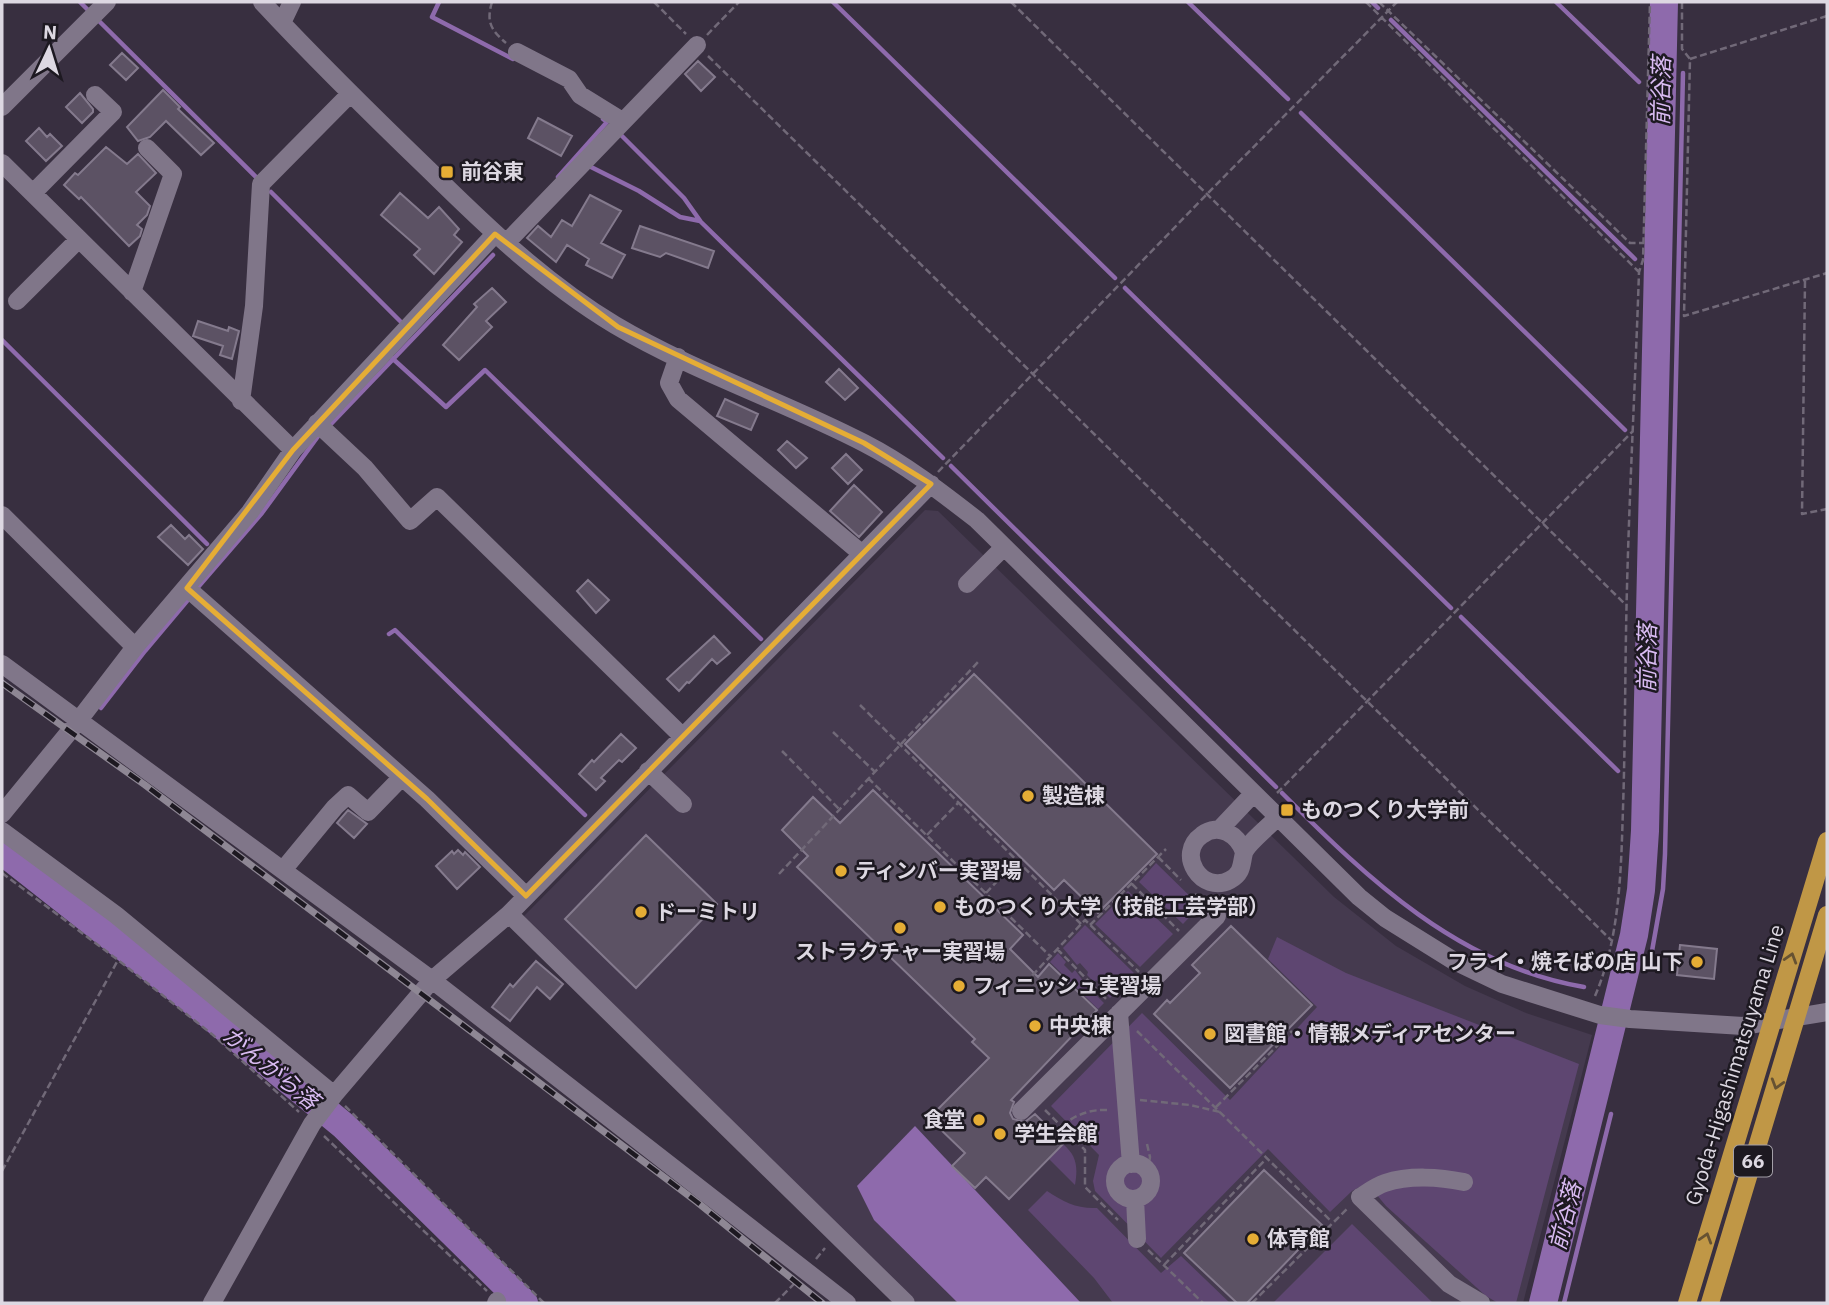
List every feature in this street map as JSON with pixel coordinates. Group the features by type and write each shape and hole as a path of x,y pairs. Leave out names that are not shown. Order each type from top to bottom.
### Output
{"main road":[{"name":"Gyoda-Higashimatsuyama Line","path":"1687,1303 1827,841"},
{"name":"66","path":"1710,1303 1827,915"}],"street":[{"path":"2,107 107,2"},
{"path":"261,2 350,94 500,239 576,301 618,327 678,357 864,443 931,484 977,520 1359,897 1416,939 1502,984 1594,1013 1630,1020 1720,1026 1771,1023 1827,1012"},
{"path":"282,23 292,2"},
{"path":"2,814 135,647 250,512 293,450 317,423 697,45"},
{"path":"517,52 569,79 580,95 622,121"},
{"path":"241,401 254,306 261,184 350,94"},
{"path":"33,194 113,112 95,95"},
{"path":"132,292 173,174 148,148"},
{"path":"2,163 293,450"},
{"path":"17,302 79,239"},
{"path":"678,357 669,383 670,389 678,398 861,553"},
{"path":"317,423 365,468 410,521 437,497 682,737"},
{"path":"212,1303 312,1124 432,980 509,914 931,484"},
{"path":"2,515 135,647"},
{"path":"967,584 1004,547"},
{"path":"187,588 402,777 526,896"},
{"path":"2,664 432,980 847,1303"},
{"path":"648,771 683,804"},
{"path":"283,870 348,795 368,812 402,777"},
{"path":"1265,806 1244,852 1241,869 1229,881 1211,883 1197,874 1191,858 1195,841 1210,831 1219,830 1265,806"},
{"path":"1219,830 1235,836 1244,852"},
{"path":"2,831 116,915 332,1097"},
{"path":"509,914 906,1303"},
{"path":"1028,1105 1217,916"},
{"path":"1119,1013 1131,1164 1119,1170 1115,1181 1119,1192 1135,1199 1137,1239"},
{"path":"1464,1182 1420,1178 1386,1183 1360,1197 1449,1283 1481,1303"}],"path":[{"path":"492,2 488,19 491,27 517,52"},
{"path":"654,2 1612,941"},
{"path":"697,45 739,2"},
{"path":"1011,2 1626,606"},
{"path":"1366,2 1639,272"},
{"path":"1380,2 1630,243 1643,243"},
{"path":"931,484 936,473 1033,372 1397,2"},
{"path":"1594,1013 1612,941 1622,836 1626,606 1639,272 1643,260 1650,2"},
{"path":"1682,2 1682,49 1690,59 1684,316 1827,273"},
{"path":"1690,59 1827,16"},
{"path":"1805,281 1802,514 1827,509"},
{"path":"1265,806 1633,431"},
{"path":"779,874 979,661"},
{"path":"860,705 1081,924"},
{"path":"833,732 874,772"},
{"path":"782,751 839,809"},
{"path":"868,778 1051,956"},
{"path":"927,835 959,802"},
{"path":"1090,925 1166,849"},
{"path":"986,893 1017,860"},
{"path":"2,873 212,1035 312,1124 497,1302"},
{"path":"1132,884 1191,942"},
{"path":"1025,982 1085,920 1150,983"},
{"path":"1057,949 1119,1013"},
{"path":"2,1171 118,960"},
{"path":"1138,1031 1332,1222"},
{"path":"1216,1107 1292,1031"},
{"path":"332,1097 544,1303"},
{"path":"1126,1101 1157,1101 1220,1112"},
{"path":"1028,1105 1085,1150 1085,1187 1203,1303"},
{"path":"1164,1265 1267,1158"},
{"path":"1252,1303 1360,1197"}],"highlighted area":[{"path":"495,234 618,327 864,443 931,484 526,896 427,799 187,588 293,450"}],"shaded area":[{"name":"ものつくり大学（技能工芸学部）","path":"925,510 938,511 1334,897 1396,946 1465,986 1526,1013 1592,1035 1523,1303 917,1303 524,916"},
{"path":"1156,863 1200,906 1183,924 1139,882"},
{"path":"1128,891 1173,934 1140,967 1095,924"},
{"path":"1085,925 1134,973 1110,998 1103,991 1105,988 1096,980 1094,982 1080,963 1077,965 1063,948"},
{"path":"1277,937 1346,973 1579,1064 1516,1303 1498,1303 1486,1296 1386,1206 1367,1183 1352,1191 1330,1212 1268,1149 1161,1258 1095,1191 1093,1181 1099,1155 1051,1106 1142,1013 1230,1100 1317,1007 1268,959"},
{"path":"1058,953 1072,973 1075,970 1089,989 1092,987 1099,994 1097,996 1104,1003 1098,1009 1050,962"},
{"path":"915,1126 1081,1303 958,1303 874,1220 857,1186"},
{"path":"1063,1144 1075,1162 1075,1185 1049,1159"},
{"path":"1047,1191 1071,1204 1097,1208 1161,1273 1181,1256 1230,1303 1113,1303 1094,1278 1028,1210"},
{"path":"1352,1224 1433,1303 1273,1303"}],"building":[{"path":"122,53 138,68 126,80 110,65"},
{"path":"698,61 715,77 701,91 685,74"},
{"path":"163,90 180,107 178,109 214,143 201,155 166,121 150,137 138,141 127,127"},
{"path":"80,93 93,109 82,123 66,107"},
{"path":"538,118 572,136 561,156 528,138"},
{"path":"39,128 47,137 50,134 62,146 46,161 26,141"},
{"path":"106,147 127,164 138,154 156,173 136,192 150,206 147,215 137,225 142,229 140,236 129,246 81,197 79,199 64,185"},
{"path":"400,193 428,218 439,207 459,229 454,235 462,242 434,274 414,255 420,249 381,215"},
{"path":"590,195 621,211 601,243 625,255 612,278 586,265 589,259 567,245 556,262 527,238 538,226 551,237 562,220 572,226"},
{"path":"640,226 714,251 708,268 666,253 660,257 632,248"},
{"path":"492,288 506,302 486,321 492,327 459,360 443,345 477,307 474,304"},
{"path":"198,321 228,331 229,327 239,331 232,359 220,355 223,346 193,336"},
{"path":"839,369 858,388 845,400 826,382"},
{"path":"725,399 758,414 751,430 717,416"},
{"path":"787,441 807,458 796,468 778,450"},
{"path":"846,454 862,470 848,484 832,468"},
{"path":"854,485 882,512 859,537 830,511"},
{"path":"171,525 185,539 189,535 203,549 188,565 158,537"},
{"path":"588,580 609,600 596,613 577,591"},
{"path":"714,636 730,653 717,664 712,659 679,691 667,679"},
{"name":"製造棟","path":"974,674 1157,854 1098,913 1064,880 1054,890 905,744"},
{"path":"621,734 636,748 601,778 605,781 596,790 579,774"},
{"path":"873,790 1023,935 1010,949 1038,977 1049,964 1097,1010 1011,1100 1014,1102 1010,1113 1013,1119 1025,1122 1035,1114 1064,1143 1009,1199 986,1177 975,1188 952,1166 965,1153 936,1125 943,1118 936,1111 989,1058 972,1042 975,1039 797,867 808,856 782,830 813,797 840,823"},
{"path":"348,810 367,824 354,838 337,823"},
{"name":"ドーミトリ","path":"646,835 717,904 636,988 565,919"},
{"path":"458,850 463,855 465,852 480,867 457,889 436,866 452,851 454,854"},
{"path":"1231,926 1312,1005 1230,1088 1154,1014 1167,1000 1170,1003 1200,973 1192,965"},
{"path":"1680,945 1717,949 1714,979 1677,975"},
{"path":"536,961 563,984 550,999 537,987 510,1021 492,1007 510,984 513,987"},
{"name":"体育館","path":"1264,1170 1322,1225 1247,1303 1237,1303 1184,1253"}],"waterway":[{"path":"80,2 89,11"},
{"path":"439,2 432,17 513,59"},
{"path":"833,2 1115,278"},
{"path":"1188,2 1288,99"},
{"path":"1372,2 1378,8"},
{"path":"1556,2 1639,82"},
{"name":"前谷落","path":"1543,1303 1634,935 1641,890 1645,831 1664,2"},
{"path":"1391,20 1635,259"},
{"path":"99,21 258,179"},
{"path":"1652,951 1663,889 1665,854 1683,73"},
{"path":"1301,113 1625,430"},
{"path":"558,177 607,122 603,119"},
{"path":"620,134 684,198 701,222 943,458"},
{"path":"589,166 639,191 680,217 700,221"},
{"path":"271,192 400,321"},
{"path":"331,424 493,255"},
{"path":"1125,288 1451,608"},
{"path":"2,340 207,544"},
{"path":"392,358 446,407 485,370 761,639"},
{"path":"199,586 262,513 319,435"},
{"path":"951,466 1276,787"},
{"path":"101,708 187,601"},
{"path":"1461,617 1618,771"},
{"path":"389,634 395,630 585,815"},
{"path":"1282,793 1382,887 1456,939 1496,960 1539,976 1584,987"},
{"name":"がんがら落","path":"2,851 190,999 344,1126 524,1303"},
{"path":"1611,990 1621,991"},
{"path":"1564,1303 1611,1114"}],"railway":[{"path":"2,683 145,785 697,1202 822,1303"}],"place":[{"name":"前谷東","path":"447,172"},
{"name":"製造棟","path":"1028,796"},
{"name":"ものつくり大学前","path":"1287,810"},
{"name":"ティンバー実習場","path":"841,871"},
{"name":"ものつくり大学（技能工芸学部）","path":"940,907"},
{"name":"ドーミトリ","path":"641,912"},
{"name":"ストラクチャー実習場","path":"900,928"},
{"name":"フライ・焼そばの店 山下","path":"1697,962"},
{"name":"フィニッシュ実習場","path":"959,986"},
{"name":"中央棟","path":"1035,1026"},
{"name":"図書館・情報メディアセンター","path":"1210,1034"},
{"name":"食堂","path":"979,1120"},
{"name":"学生会館","path":"1000,1134"},
{"name":"体育館","path":"1253,1239"}]}
